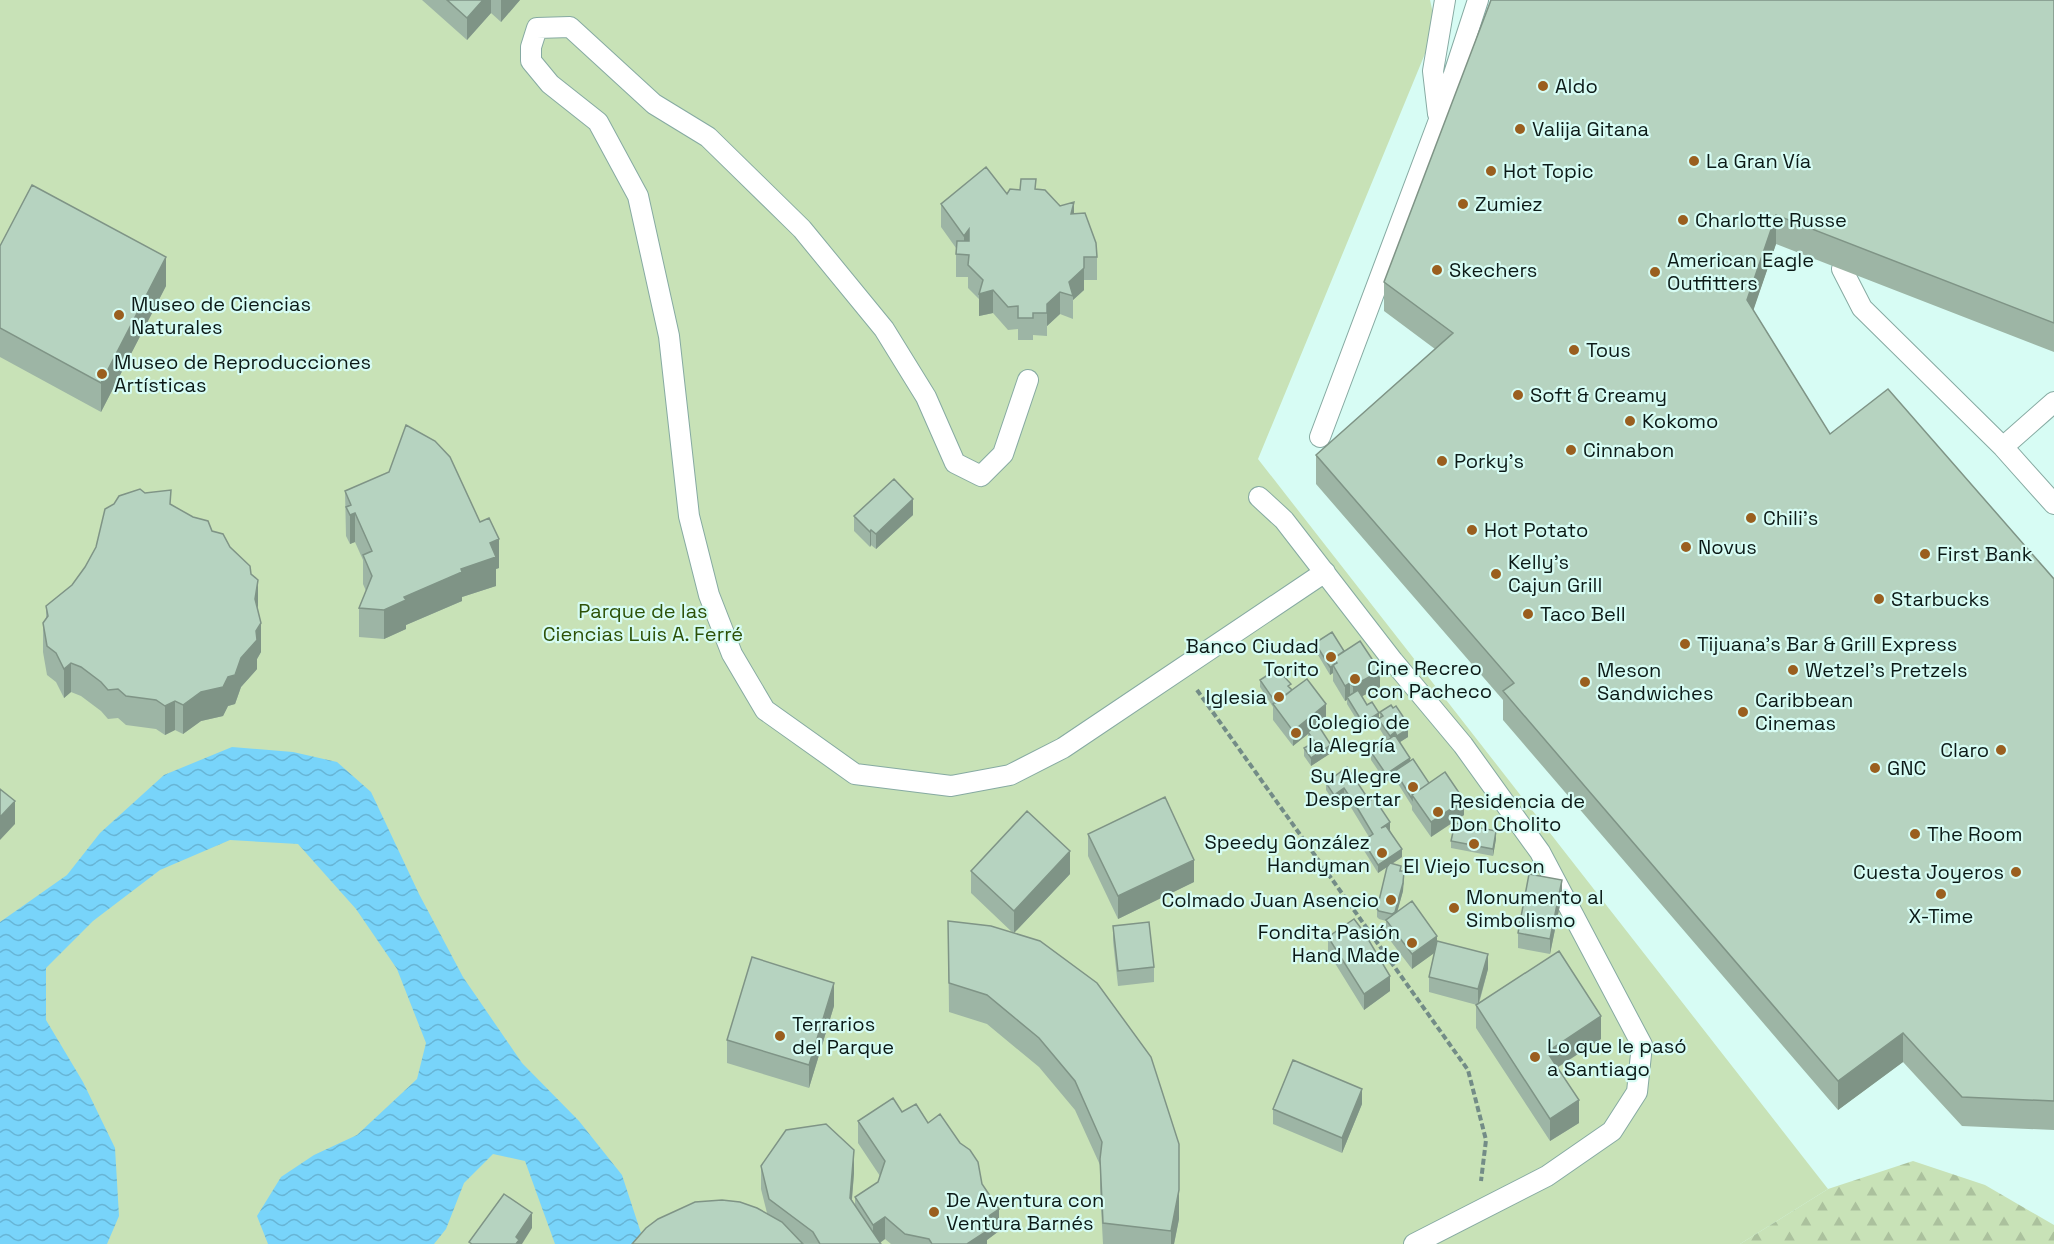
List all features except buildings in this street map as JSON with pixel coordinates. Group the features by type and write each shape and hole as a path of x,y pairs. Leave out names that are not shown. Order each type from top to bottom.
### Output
{"lane":[{"path":"1439,120 1433,71 1444,0"},
{"path":"1320,437 1439,120 1478,0"},
{"path":"1028,380 1003,454 981,476 955,463 926,397 884,329 802,229 708,137 654,104 570,27 537,28 531,47 531,61 550,84 598,122 638,196 669,336 689,516 709,595 732,654 765,710 855,774 951,786 1010,775 1063,748 1325,572"},
{"path":"1842,269 1862,308 2003,447 2054,504"},
{"path":"2003,447 2054,402"},
{"path":"1259,497 1284,520 1393,661 1462,745 1540,852 1642,1045 1637,1092 1612,1131 1547,1176 1414,1244"}],"path":[{"path":"1182,670 1468,1070 1486,1140 1477,1210"}],"green space":[{"name":"Parque de las Ciencias Luis A. Ferré","path":"0,0 1430,0 1436,27 1258,459 1828,1189 1740,1244 0,1244"},
{"path":"1913,1161 1985,1185 2054,1225 2054,1244 1740,1244 1828,1189"}],"water":[{"path":"232,747 293,752 337,762 371,792 419,894 463,977 522,1063 579,1121 622,1175 641,1233 632,1244 555,1244 525,1161 493,1154 464,1183 446,1229 434,1244 268,1244 257,1216 281,1177 314,1155 357,1135 417,1079 426,1043 397,969 356,909 298,844 230,840 160,870 93,921 46,968 46,1020 83,1082 115,1148 119,1216 107,1244 0,1244 0,922 67,875 100,833 164,775"}],"place":[{"name":"Aldo","path":"1543,86"},
{"name":"Valija Gitana","path":"1520,129"},
{"name":"La Gran Vía","path":"1694,161"},
{"name":"Hot Topic","path":"1491,171"},
{"name":"Zumiez","path":"1463,204"},
{"name":"Charlotte Russe","path":"1683,220"},
{"name":"Skechers","path":"1437,270"},
{"name":"American Eagle Outfitters","path":"1655,272"},
{"name":"Museo de Ciencias Naturales","path":"119,315"},
{"name":"Tous","path":"1574,350"},
{"name":"Museo de Reproducciones Artísticas","path":"102,374"},
{"name":"Soft & Creamy","path":"1518,395"},
{"name":"Kokomo","path":"1630,421"},
{"name":"Cinnabon","path":"1571,450"},
{"name":"Porky's","path":"1442,461"},
{"name":"Chili's","path":"1751,518"},
{"name":"Hot Potato","path":"1472,530"},
{"name":"Novus","path":"1686,547"},
{"name":"First Bank","path":"1925,554"},
{"name":"Kelly's Cajun Grill","path":"1496,574"},
{"name":"Starbucks","path":"1879,599"},
{"name":"Taco Bell","path":"1528,614"},
{"name":"Tijuana's Bar & Grill Express","path":"1685,644"},
{"name":"Banco Ciudad Torito","path":"1331,657"},
{"name":"Wetzel's Pretzels","path":"1793,670"},
{"name":"Cine Recreo con Pacheco","path":"1355,679"},
{"name":"Meson Sandwiches","path":"1585,682"},
{"name":"Iglesia","path":"1279,697"},
{"name":"Caribbean Cinemas","path":"1743,712"},
{"name":"Colegio de la Alegría","path":"1296,733"},
{"name":"Claro","path":"2001,750"},
{"name":"GNC","path":"1875,768"},
{"name":"Su Alegre Despertar","path":"1413,787"},
{"name":"Residencia de Don Cholito","path":"1438,812"},
{"name":"The Room","path":"1915,834"},
{"name":"El Viejo Tucson","path":"1474,844"},
{"name":"Speedy González Handyman","path":"1382,853"},
{"name":"Cuesta Joyeros","path":"2016,872"},
{"name":"X-Time","path":"1941,894"},
{"name":"Colmado Juan Asencio","path":"1391,900"},
{"name":"Monumento al Simbolismo","path":"1454,908"},
{"name":"Fondita Pasión Hand Made","path":"1412,943"},
{"name":"Terrarios del Parque","path":"780,1036"},
{"name":"Lo que le pasó a Santiago","path":"1535,1057"},
{"name":"De Aventura con Ventura Barnés","path":"934,1212"}]}
